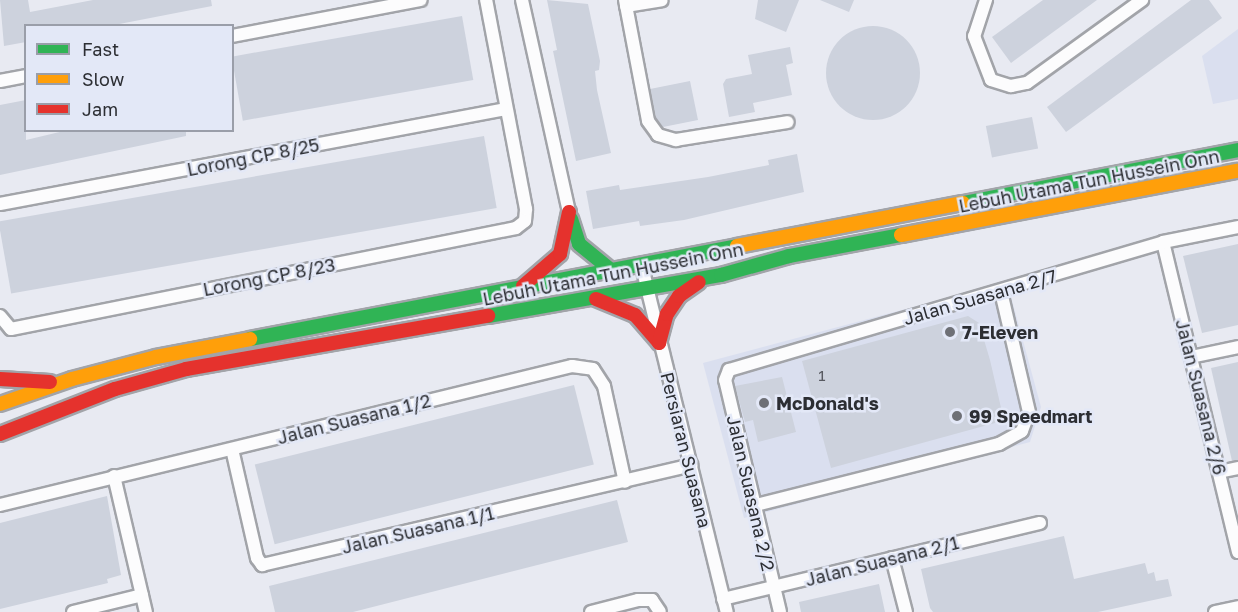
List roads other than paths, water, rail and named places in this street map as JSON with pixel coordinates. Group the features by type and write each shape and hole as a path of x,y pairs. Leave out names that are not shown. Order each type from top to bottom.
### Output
{"main road":[{"name":"Lebuh Utama Tun Hussein Onn","path":"0,404 72,379 156,357 523,286 611,270 642,267 1238,150"},
{"name":"Lebuh Utama Tun Hussein Onn","path":"0,434 115,389 186,369 709,277 789,256 1238,171"},
{"path":"569,212 579,244 588,255 611,270"},
{"path":"523,286 560,254 566,240 569,212"},
{"path":"659,344 667,314 679,296 709,277"},
{"path":"589,298 629,312 659,344"},
{"path":"0,380 40,383 72,379"},
{"path":"0,426 43,412 53,413"}],"street":[{"path":"234,36 421,0"},
{"path":"486,0 506,109"},
{"path":"522,0 569,212"},
{"path":"662,0 625,3 648,121 658,135 676,140 788,122"},
{"path":"986,0 974,36 991,80 1011,86 1027,82 1142,0"},
{"path":"0,81 24,76"},
{"name":"Lorong CP 8/25","path":"0,204 506,109"},
{"name":"Lorong CP 8/23","path":"0,316 11,329 516,228 525,221 506,109"},
{"name":"Jalan Suasana 2/7","path":"725,374 740,366 1001,292 1163,242 1238,227"},
{"name":"Jalan Suasana 2/6","path":"1163,242 1238,552"},
{"name":"Persiaran Suasana","path":"642,267 659,344 692,465 727,612"},
{"path":"753,506 999,444 1022,430 1029,412 1001,292"},
{"path":"1191,357 1238,347"},
{"name":"Jalan Suasana 1/2","path":"0,505 572,366 593,369 604,386 625,482"},
{"name":"Jalan Suasana 2/2","path":"725,374 753,506 780,612"},
{"name":"Jalan Suasana 1/1","path":"232,449 257,558 262,565 692,465"},
{"path":"1219,472 1238,468"},
{"path":"114,476 146,612"},
{"name":"Jalan Suasana 2/1","path":"723,599 1040,523"},
{"path":"892,558 906,612"},
{"path":"73,612 142,595"},
{"path":"591,612 638,600 652,600 659,610"},
{"path":"1215,612 1238,607"}],"place":[{"name":"7-Eleven","path":"950,332"},
{"name":"McDonald's","path":"764,403"},
{"name":"99 Speedmart","path":"957,416"}]}
